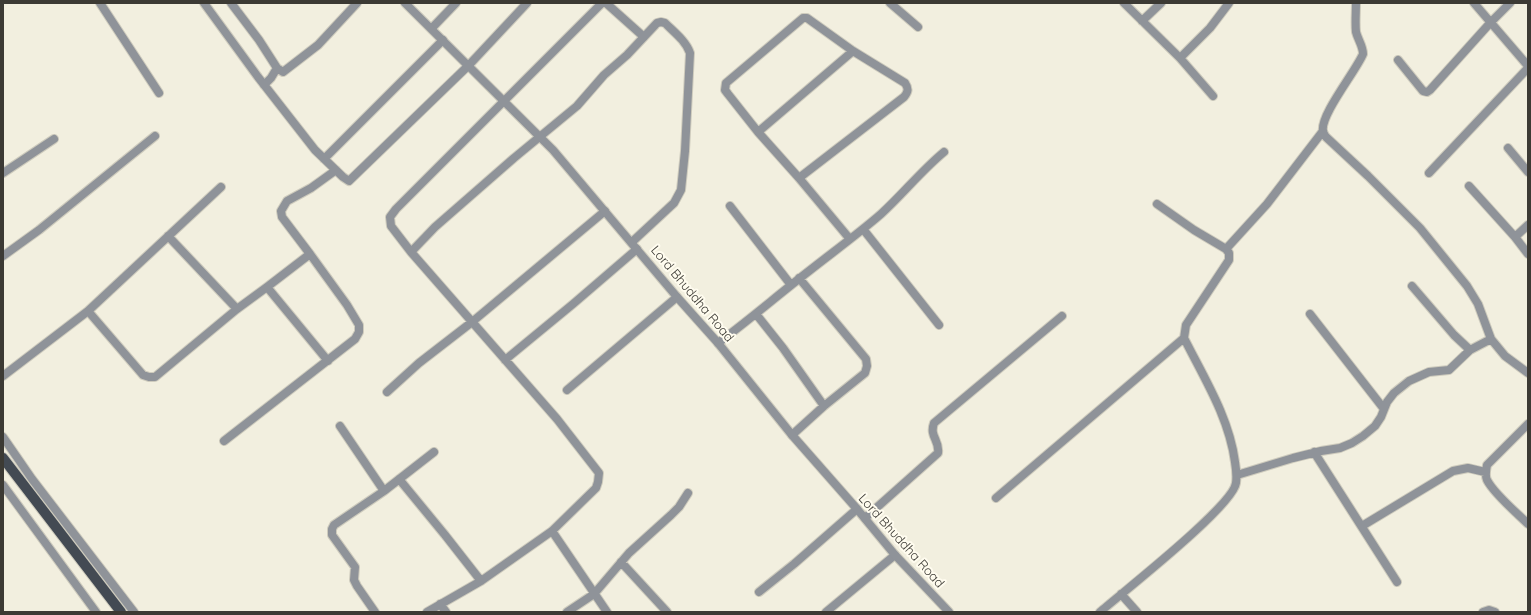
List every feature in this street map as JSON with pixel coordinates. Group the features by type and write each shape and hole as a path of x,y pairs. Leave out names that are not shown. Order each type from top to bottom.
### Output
{"main road":[{"path":"3,458 121,612"}],"street":[{"path":"100,3 159,93"},
{"path":"204,3 264,85 307,140 347,181 351,180 469,66 527,3"},
{"path":"231,3 259,40 277,68 281,71 285,71 318,45 357,3"},
{"name":"Lord Bhuddha Road","path":"405,3 432,28 553,150 677,297 718,343 792,435 865,518 895,555 949,612"},
{"path":"432,28 456,3"},
{"path":"427,612 480,581 552,531 596,488 599,473 562,425 411,252 391,226 390,217 396,209 602,3"},
{"path":"606,3 644,37"},
{"path":"890,3 918,27"},
{"path":"1124,3 1180,58 1213,96"},
{"path":"1142,21 1161,3"},
{"path":"1180,58 1210,28 1229,3"},
{"path":"1356,3 1357,35 1363,49 1363,54 1328,112 1323,125 1323,131 1326,137 1420,228 1467,286 1478,304 1491,339 1505,356 1528,373"},
{"path":"1429,172 1528,67 1474,3"},
{"path":"1398,60 1423,91 1427,92 1510,3"},
{"path":"799,178 904,98 908,87 905,83 854,51 807,18 803,18 728,80 725,90 758,132 849,238"},
{"path":"411,252 435,227 514,158 577,106 604,74 618,64 657,23 665,23 688,47 690,53 690,68 686,136 681,190 679,196 635,246 590,290 505,360"},
{"path":"324,159 443,40"},
{"path":"758,132 854,51"},
{"path":"264,85 271,78 277,68"},
{"path":"1226,249 1267,204 1323,131"},
{"path":"3,256 39,230 155,136"},
{"path":"3,173 54,139"},
{"path":"1508,148 1528,172"},
{"path":"718,343 849,238 863,229 897,199 930,164 944,152"},
{"path":"224,441 328,361 355,339 359,332 359,325 347,305 282,217 281,211 287,201 311,188 336,170"},
{"path":"1469,186 1528,254"},
{"path":"3,376 88,311 221,187"},
{"path":"1100,612 1200,526 1233,492 1236,484 1237,475 1228,429 1184,338 1186,325 1229,260 1229,253 1226,249 1194,230 1157,204"},
{"path":"730,206 791,285"},
{"path":"387,392 418,363 472,322 605,212"},
{"path":"1515,238 1528,225"},
{"path":"863,229 939,325"},
{"path":"168,236 237,309"},
{"path":"88,311 143,375 155,377 237,309 267,288 310,254"},
{"path":"792,435 864,373 867,362 799,278"},
{"path":"1412,286 1454,335 1470,350"},
{"path":"267,288 328,361"},
{"path":"568,390 677,297"},
{"path":"756,314 783,348 824,406"},
{"path":"1310,314 1384,409"},
{"path":"865,518 938,454 939,446 932,434 934,423 1062,316"},
{"path":"996,498 1184,338"},
{"path":"1237,475 1314,452 1340,448 1363,436 1379,420 1387,402 1394,393 1409,381 1429,372 1449,370 1470,350 1491,339"},
{"path":"1528,424 1487,465 1485,472 1487,480 1496,491 1528,524"},
{"path":"340,426 384,491"},
{"path":"3,437 32,479 134,612"},
{"path":"375,612 356,586 354,580 355,567 331,532 334,525 384,491 434,452"},
{"path":"1314,452 1396,582"},
{"path":"1362,526 1453,471 1468,468 1485,472"},
{"path":"399,479 441,529 480,581"},
{"path":"3,485 96,612"},
{"path":"567,612 594,594 621,562 679,507 688,493"},
{"path":"758,592 794,564 857,509"},
{"path":"552,531 607,612"},
{"path":"826,612 895,555"},
{"path":"621,562 667,612"},
{"path":"1122,594 1137,612"},
{"path":"440,604 446,612"},
{"path":"1483,612 1489,610 1495,612"}]}
